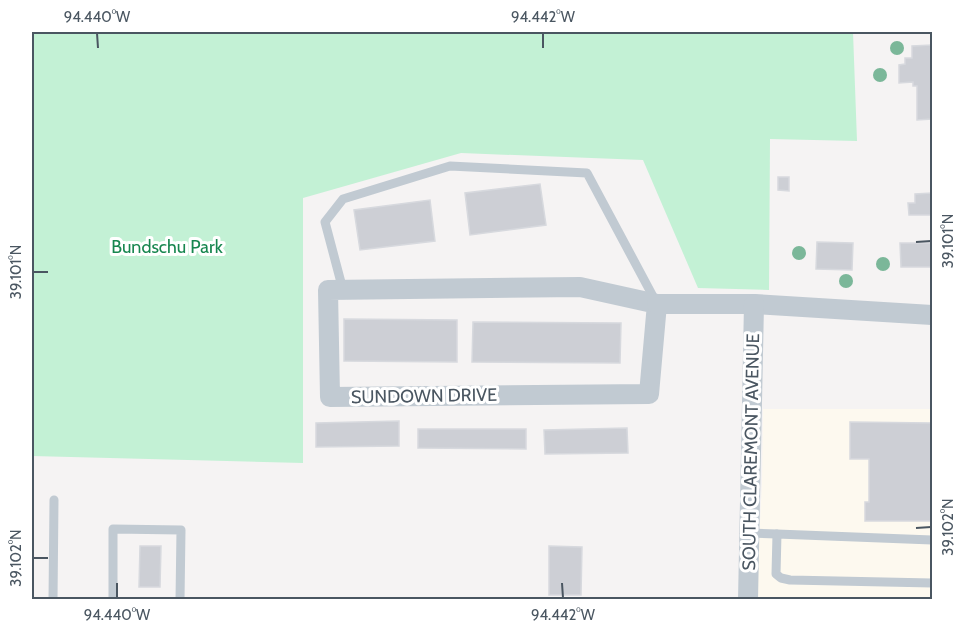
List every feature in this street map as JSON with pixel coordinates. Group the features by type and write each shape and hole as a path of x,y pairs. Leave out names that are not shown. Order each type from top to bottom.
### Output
{"street":[{"path":"343,290 580,286 657,304 754,304 933,315"},
{"name":"SUNDOWN DRIVE","path":"343,290 328,291 330,397 649,394 657,304"},
{"name":"SOUTH CLAREMONT AVENUE","path":"748,600 754,304"}],"lane":[{"path":"343,290 325,222 343,199 450,166 588,173 657,304"},
{"path":"53,600 54,500"},
{"path":"113,600 113,529 180,530 180,600"},
{"path":"749,533 933,540"},
{"path":"777,534 776,574 780,578 933,583"}],"shaded area":[{"path":"763,409 932,409 932,599 756,600"}],"green space":[{"name":"Bundschu Park","path":"32,32 853,32 857,141 770,139 769,290 698,288 643,160 461,153 303,198 303,463 32,456"}],"building":[{"path":"932,45 932,119 917,120 917,86 913,86 913,82 899,83 899,65 905,64 905,58 912,58 912,46"},
{"path":"778,177 789,177 789,191 778,190"},
{"path":"540,184 546,225 470,235 465,193"},
{"path":"932,193 932,215 909,215 908,203 915,203 915,194"},
{"path":"430,200 435,241 360,250 354,210"},
{"path":"817,242 853,243 852,270 816,269"},
{"path":"900,243 932,243 932,267 901,267"},
{"path":"344,319 457,320 457,362 344,361"},
{"path":"473,322 621,323 620,363 472,362"},
{"path":"399,421 399,446 316,447 316,423"},
{"path":"850,422 932,423 932,521 865,521 865,502 869,502 869,459 850,459"},
{"path":"627,428 628,453 545,454 544,430"},
{"path":"418,429 526,429 526,449 418,448"},
{"path":"140,546 161,546 160,587 139,587"},
{"path":"549,546 582,547 581,595 549,595"}]}
